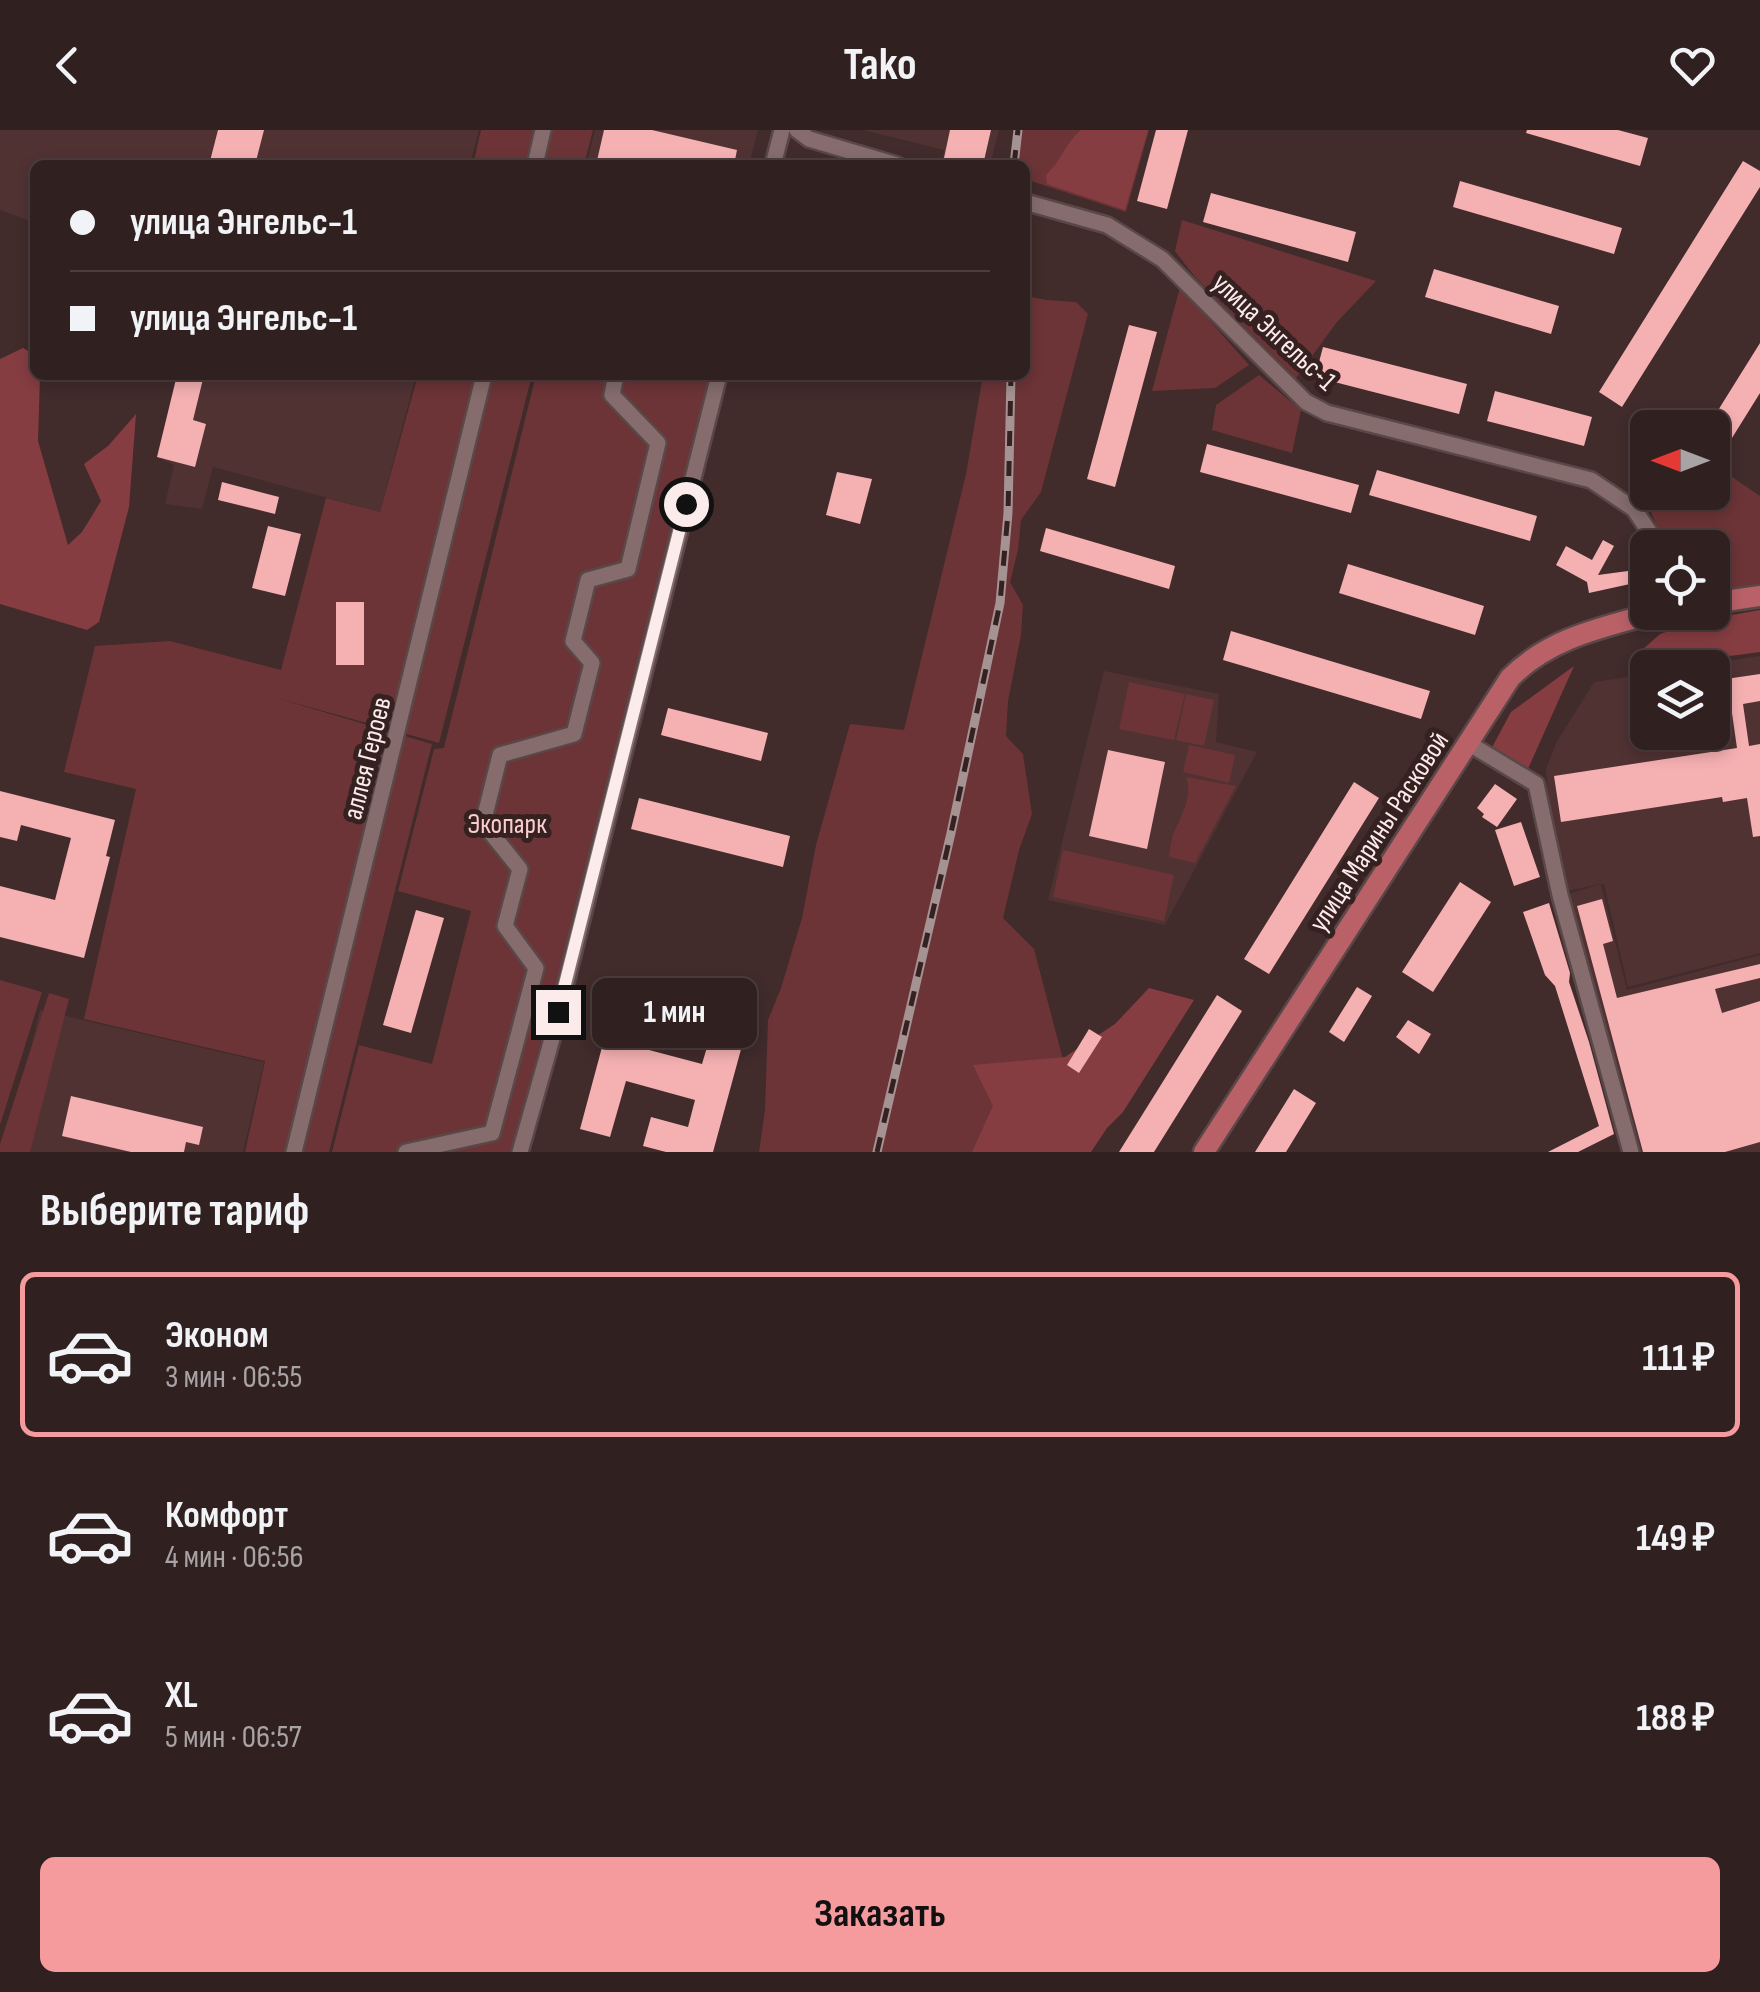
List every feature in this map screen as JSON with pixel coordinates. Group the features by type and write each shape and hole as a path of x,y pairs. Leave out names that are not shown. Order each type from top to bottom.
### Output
{"main road":[{"path":"1730,600 1760,596"},
{"name":"улица Марины Расковой","path":"1204,1152 1510,678 1540,652 1630,620"}],"street":[{"path":"535,160 543,130"},
{"path":"774,160 782,130"},
{"path":"797,130 808,139 880,160"},
{"name":"улица Энгельс-1","path":"1030,203 1107,225 1162,260 1306,402 1327,413 1591,480 1634,509 1648,530"},
{"name":"аллея Героев","path":"294,1152 483,380"},
{"path":"406,1152 492,1133 536,968 505,926 520,869 483,823 500,755 574,734 592,663 573,641 588,580 628,569 658,443 612,394 615,380"},
{"path":"520,1152 718,380"},
{"path":"1468,742 1536,784 1560,895 1632,1152"}],"shaded area":[{"path":"0,130 479,130 471,160 30,160 30,221 0,210"},
{"path":"595,130 758,130 750,160 587,160"},
{"path":"863,130 999,130 991,160 951,160 943,158 944,150"},
{"path":"1081,130 1148,130 1125,210 1047,184 1046,175"},
{"path":"23,348 30,352 30,380 40,380 38,441 68,545 82,532 101,501 84,464 108,446 136,414 129,507 99,622 87,630 0,604 0,359"},
{"path":"176,380 415,380 380,512 213,467 202,509 165,504 174,465 157,457"},
{"path":"1760,610 1760,652 1730,656 1730,650 1642,650 1660,634 1672,630 1730,630 1730,615"},
{"path":"1760,656 1760,953 1628,987 1604,884 1567,891 1551,849 1546,769 1556,743 1594,682 1630,677 1630,750 1730,750 1730,660"},
{"path":"1574,666 1527,771 1490,751 1511,712"},
{"path":"1104,671 1219,694 1216,742 1257,752 1165,925 1048,900"},
{"path":"1601,884 1627,990 1760,955 1760,1152 1636,1152 1568,894"},
{"path":"1149,988 1194,1000 1123,1112 1091,1152 972,1152 993,1106 973,1065 1065,1057 1115,1024"},
{"path":"40,1010 264,1062 243,1152 0,1152 7,1150"}],"green space":[{"path":"481,130 593,130 585,160 474,160"},
{"path":"1021,130 1149,130 1126,212 1030,181 1030,160 1018,160"},
{"path":"1182,220 1376,281 1337,322 1296,378 1195,277 1175,251"},
{"path":"1180,287 1249,365 1215,388 1152,391"},
{"path":"1030,297 1076,302 1088,314 1041,492 1021,520 1010,582 1023,605 1006,736 1023,754 1032,814 1003,918 1034,949 1091,1152 759,1152 765,1110 768,1020 802,918 816,845 850,724 904,730 966,474 982,380 1030,380"},
{"path":"1259,375 1301,410 1292,453 1212,430 1216,405"},
{"path":"417,380 531,380 439,743 273,697 432,744 329,1152 245,1152 265,1061 84,1019 136,789 64,772 95,646 170,641 281,670 326,498 380,512"},
{"name":"Экопарк","path":"535,380 709,380 611,781 511,1152 332,1152 359,1045 432,1064 471,911 398,891 434,749 444,748"},
{"path":"1730,476 1760,496 1760,586 1730,591 1730,530 1659,530 1651,512 1730,510"},
{"path":"1129,682 1185,694 1174,740 1119,729"},
{"path":"1186,694 1214,700 1204,746 1176,740"},
{"path":"1189,745 1235,755 1229,783 1183,772"},
{"path":"1186,777 1236,786 1195,863 1169,857 1187,798"},
{"path":"1063,850 1174,875 1164,921 1053,897"},
{"path":"0,980 42,992 0,1125"},
{"path":"49,993 69,999 30,1152 0,1152 0,1144"}],"building":[{"path":"218,130 264,130 256,160 210,160"},
{"path":"604,130 652,130 737,150 735,160 597,160"},
{"path":"950,130 991,130 984,160 944,158"},
{"path":"1156,130 1188,130 1167,209 1137,201"},
{"path":"1618,130 1648,138 1640,166 1526,133"},
{"path":"1743,161 1760,171 1760,187 1622,407 1599,392"},
{"path":"1460,181 1622,228 1614,254 1453,207"},
{"path":"1211,193 1356,232 1348,262 1203,222"},
{"path":"1434,269 1559,306 1551,334 1425,297"},
{"path":"1129,325 1157,332 1115,487 1087,479"},
{"path":"1760,343 1760,393 1730,441 1730,410 1718,410"},
{"path":"1323,347 1467,384 1459,414 1315,377"},
{"path":"176,380 203,380 193,420 206,424 195,467 157,457"},
{"path":"1495,391 1592,417 1584,446 1487,421"},
{"path":"1207,444 1359,485 1351,513 1200,472"},
{"path":"1377,470 1537,516 1530,541 1369,495"},
{"path":"837,472 872,479 860,524 826,515"},
{"path":"222,482 279,497 275,514 218,500"},
{"path":"268,526 301,534 285,596 252,588"},
{"path":"1046,528 1175,566 1169,589 1040,551"},
{"path":"1603,540 1614,546 1598,575 1628,571 1630,584 1589,593 1587,582 1556,565 1566,546 1592,560"},
{"path":"1348,564 1484,606 1475,635 1339,593"},
{"path":"336,602 364,602 364,665 336,665"},
{"path":"1231,631 1430,691 1421,719 1223,660"},
{"path":"1760,674 1760,701 1743,704 1749,746 1760,744 1760,836 1753,837 1747,798 1723,802 1722,797 1561,822 1554,776 1737,748 1730,678"},
{"path":"668,708 768,733 761,761 661,735"},
{"path":"1108,750 1165,762 1147,849 1089,836"},
{"path":"1354,782 1379,798 1269,974 1244,959"},
{"path":"1495,784 1517,799 1497,827 1482,817 1484,814 1477,808"},
{"path":"0,791 115,820 106,856 110,857 84,958 0,937 0,886 55,900 71,838 21,825 17,841 0,837"},
{"path":"639,798 790,836 783,867 631,829"},
{"path":"1521,822 1540,877 1514,886 1495,830"},
{"path":"1460,882 1491,902 1433,992 1402,972"},
{"path":"1602,899 1613,941 1603,944 1617,998 1760,964 1760,978 1715,989 1722,1013 1760,1001 1760,1142 1725,1152 1643,1152 1577,906"},
{"path":"1549,903 1614,1134 1578,1152 1548,1152 1599,1126 1555,986 1545,975 1523,912"},
{"path":"416,910 444,918 411,1033 383,1025"},
{"path":"619,984 749,1020 713,1152 666,1152 643,1146 651,1117 688,1127 695,1100 626,1081 610,1137 580,1129","holes":["642,1018 710,1037 702,1064 634,1046"]},
{"path":"1357,987 1372,996 1344,1042 1329,1032"},
{"path":"1217,995 1242,1011 1154,1152 1119,1152"},
{"path":"1408,1020 1431,1034 1419,1054 1396,1037"},
{"path":"1089,1029 1102,1037 1079,1073 1067,1065"},
{"path":"1294,1089 1316,1103 1286,1152 1255,1152"},
{"path":"71,1096 203,1127 199,1145 186,1142 184,1152 131,1152 62,1136"}],"railway":[{"path":"1015,160 1018,130"},
{"path":"877,1152 1000,603 1008,513 1011,380"}],"route":[{"path":"558,1012 686,504"}]}
